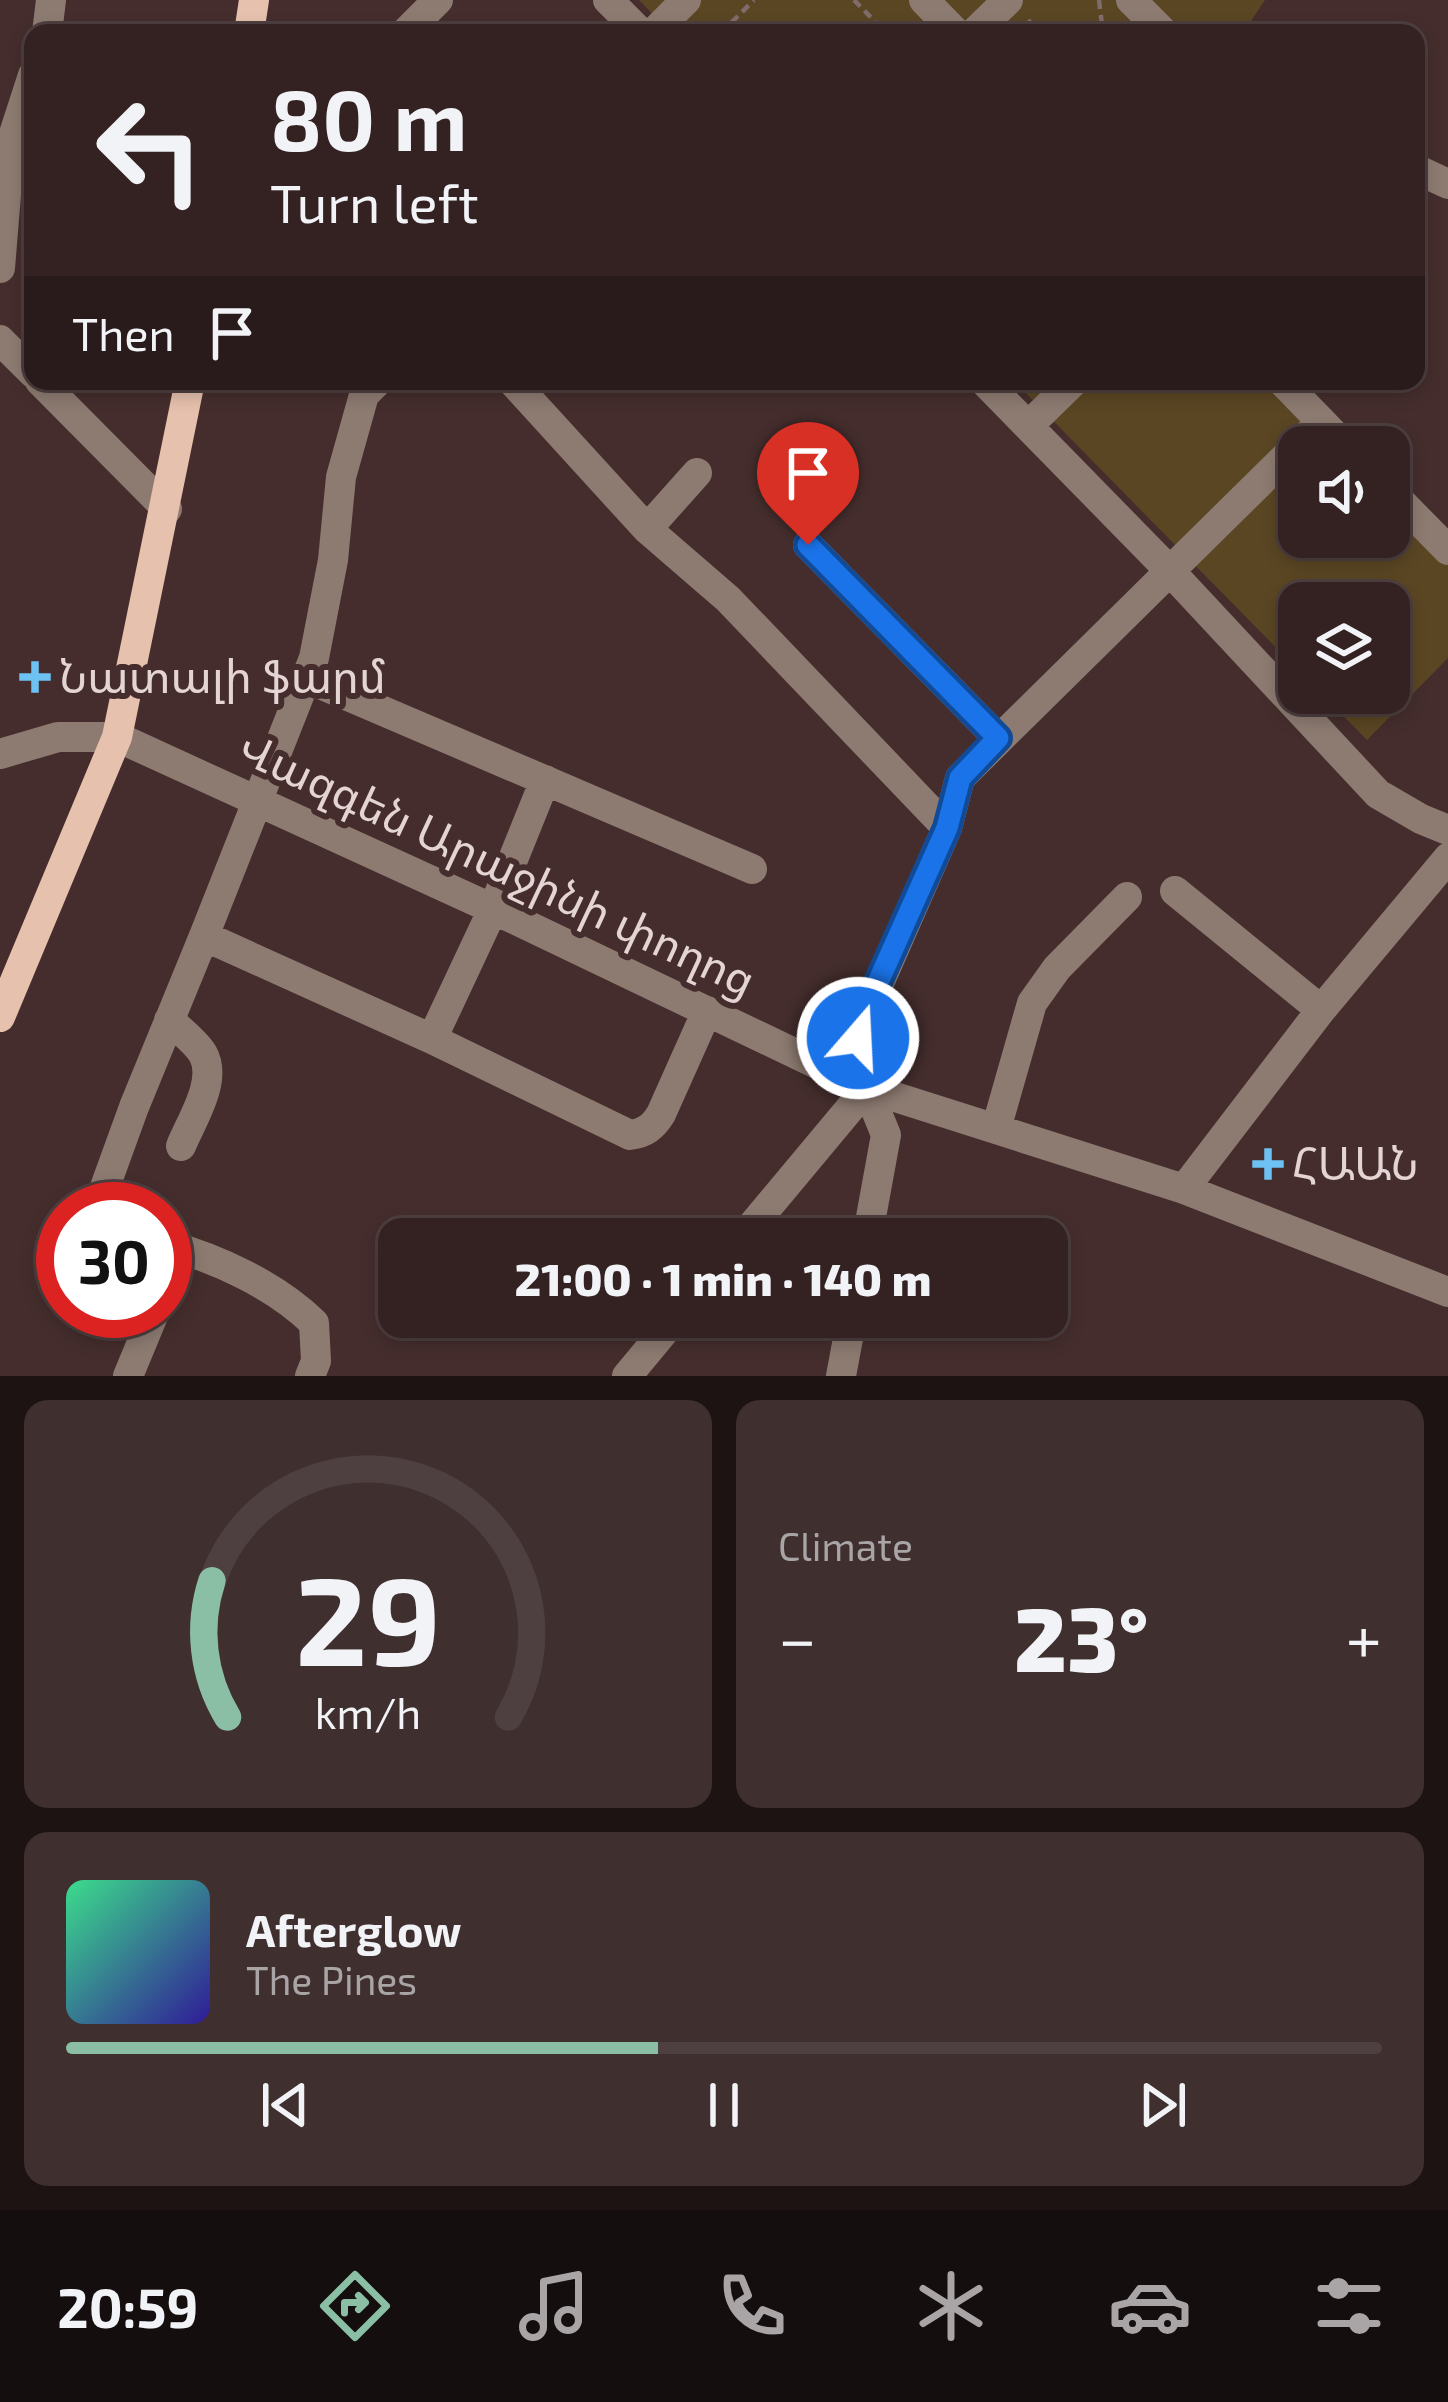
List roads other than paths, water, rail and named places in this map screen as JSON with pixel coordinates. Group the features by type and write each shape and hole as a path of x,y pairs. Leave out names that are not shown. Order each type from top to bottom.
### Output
{"main road":[{"path":"0,1017 117,737 188,390"}],"street":[{"path":"414,24 438,0"},
{"path":"608,0 632,24"},
{"path":"662,24 686,0"},
{"path":"924,0 947,24"},
{"path":"983,24 1008,0"},
{"path":"1131,0 1155,24"},
{"path":"0,268 4,162 24,103"},
{"path":"0,340 24,365"},
{"path":"49,390 167,509"},
{"path":"108,1182 314,658 333,560 341,477 369,390"},
{"path":"520,390 647,529 728,599 947,828"},
{"path":"993,390 1378,794 1448,830"},
{"path":"1028,426 1065,390"},
{"path":"1291,390 1325,426"},
{"path":"871,1218 886,1135 867,1088 859,1045 862,1018 947,828 960,778 1321,422"},
{"path":"647,529 697,473"},
{"path":"1410,511 1448,550"},
{"path":"808,545 998,738"},
{"path":"306,678 752,869"},
{"path":"0,754 58,737 117,737"},
{"name":"Վազգեն Արաջինի փողոց","path":"117,737 867,1088 1184,1189 1448,1292"},
{"path":"432,1039 493,909 545,779"},
{"path":"1184,1189 1321,1010 1448,858"},
{"path":"1175,891 1321,1010"},
{"path":"996,1129 1032,1003 1057,968 1127,897"},
{"path":"204,936 629,1135 655,1125 707,1011"},
{"path":"170,1020 203,1054 208,1071 181,1146"},
{"path":"759,1218 867,1088"},
{"path":"192,1256 290,1300 314,1323 316,1361 310,1376"},
{"path":"128,1376 144,1338"},
{"path":"627,1376 659,1338"},
{"path":"841,1376 848,1338"}],"place":[{"name":"Նատալի ֆարմ","path":"35,677"},
{"name":"ՀԱԱՆ","path":"1268,1164"}]}
